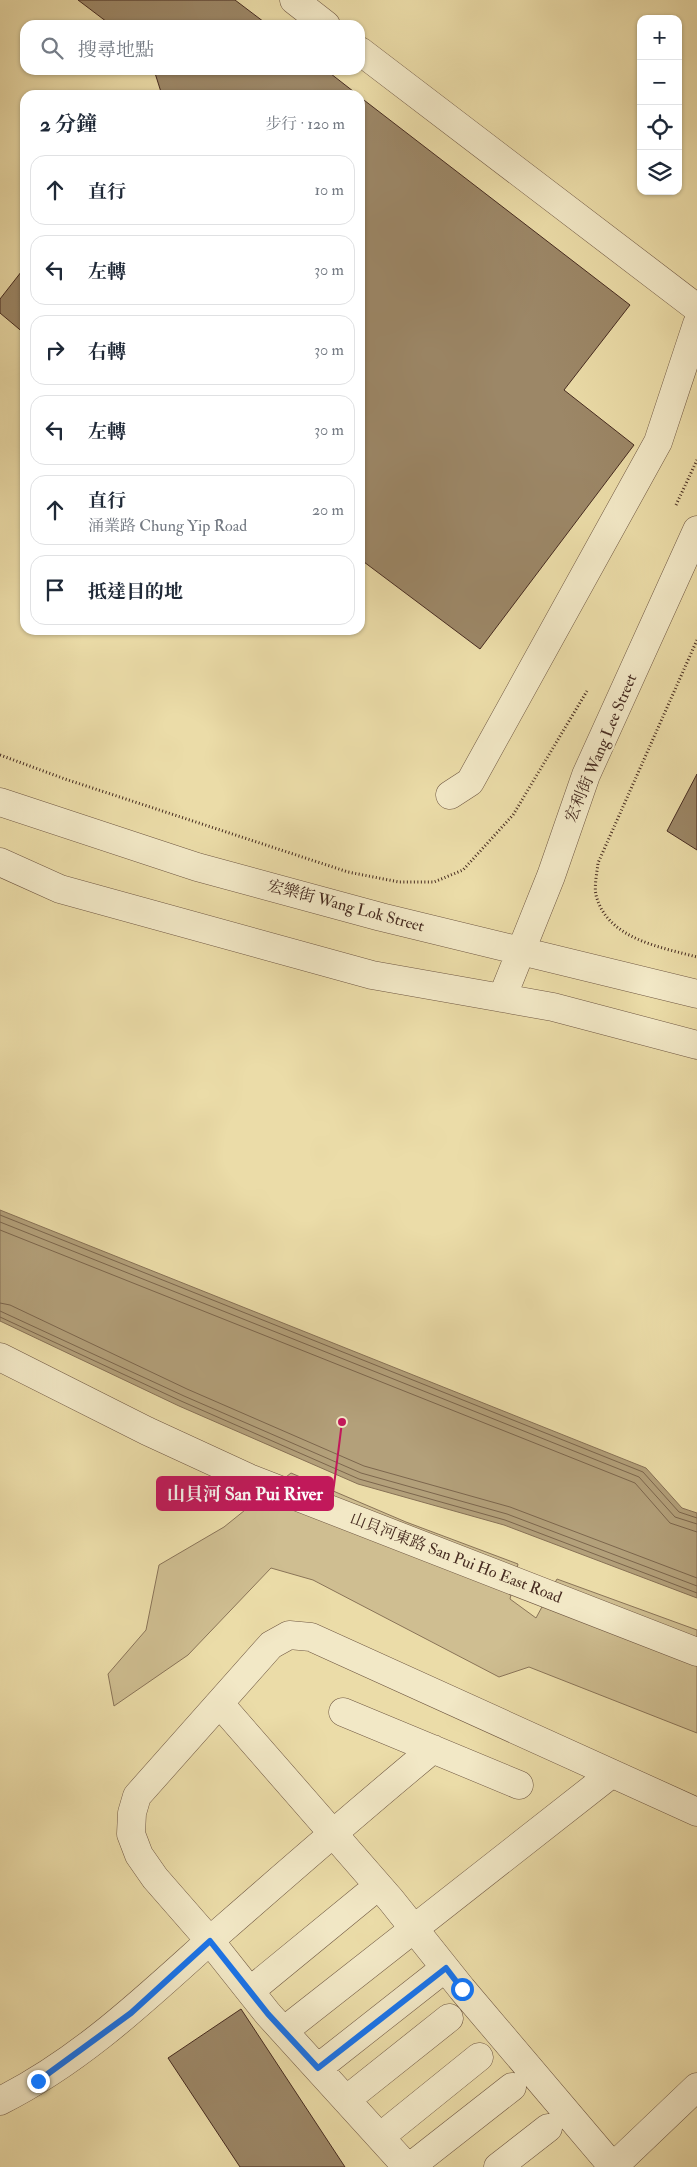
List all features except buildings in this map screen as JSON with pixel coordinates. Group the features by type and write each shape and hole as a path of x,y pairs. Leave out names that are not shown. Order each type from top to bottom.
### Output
{"street":[{"path":"294,0 320,20"},
{"path":"365,55 697,308"},
{"path":"450,795 470,782 658,442 697,324"},
{"name":"宏利街 Wang Lee Street","path":"502,998 586,775 697,530"},
{"name":"宏樂街 Wang Lok Street","path":"0,802 197,867 381,916 697,994"},
{"path":"0,862 60,889 372,975 552,1007 697,1045"},
{"name":"山貝河東路 San Pui Ho East Road","path":"0,1356 147,1431 249,1478 697,1652"},
{"path":"512,2087 409,2167 380,2138 250,1991 210,1941 155,1878 139,1855 131,1834 132,1813 137,1796 271,1644 290,1634 312,1637 697,1812"},
{"path":"220,1704 378,1886 454,1979 559,2122 613,2167 697,2087"},
{"path":"343,1712 519,1785"},
{"path":"0,2100 38,2081 102,2036 332,1833 433,1749"},
{"path":"285,2030 611,1774"},
{"path":"250,1991 378,1886"},
{"path":"318,2068 454,1979"},
{"path":"346,2100 449,2018"},
{"path":"380,2138 479,2057"},
{"path":"498,2167 559,2122"}],"path":[{"path":"672,513 697,460"},
{"path":"697,640 598,864 596,894 606,918 636,940 697,957"},
{"path":"0,755 65,779 348,872 399,882 434,882 463,870 512,815 588,688"}],"shaded area":[{"path":"291,1473 406,1522 518,1564 510,1599 536,1618 557,1579 697,1630 697,1733 529,1667 499,1677 313,1580 271,1568 188,1655 114,1706 108,1674 146,1630 159,1565 224,1527"}],"water":[{"path":"0,1210 646,1468 682,1508 697,1513 697,1598 504,1525 358,1484 179,1406 0,1321"}],"place":[{"name":"山貝河 San Pui River","path":"342,1422"}],"route":[{"path":"38,2081 131,2013 210,1941 268,2014 285,2030 318,2068 446,1968 462,1989"}]}
